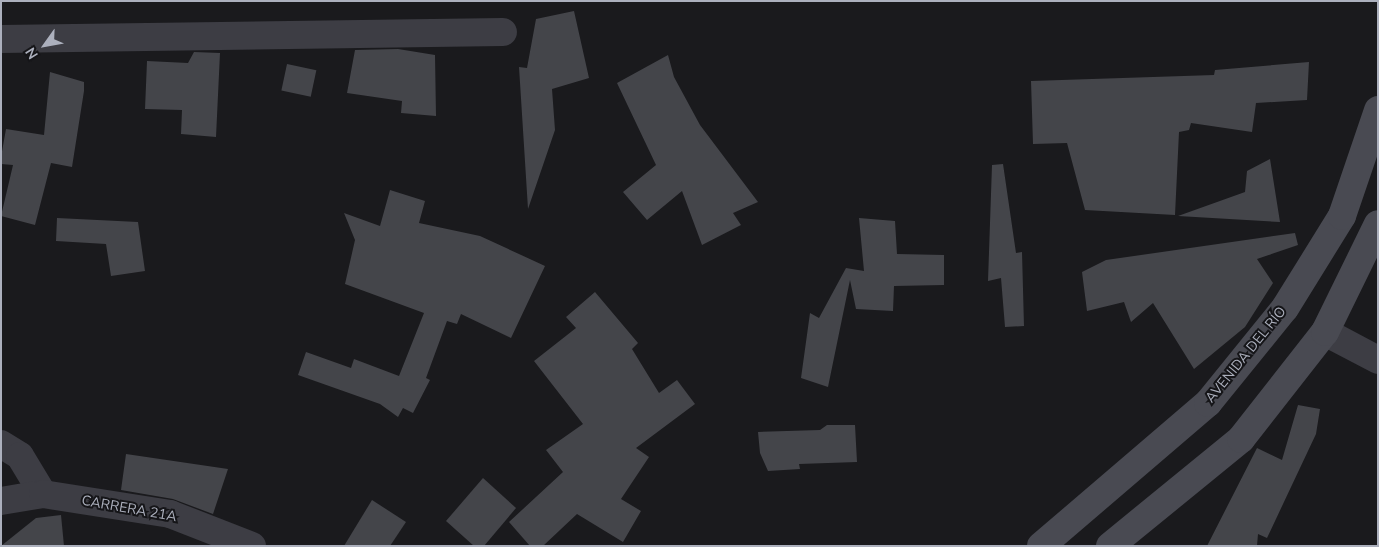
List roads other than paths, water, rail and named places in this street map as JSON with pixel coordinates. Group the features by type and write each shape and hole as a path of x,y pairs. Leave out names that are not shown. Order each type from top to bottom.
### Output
{"main road":[{"name":"AVENIDA DEL RÍO","path":"1041,546 1208,403 1285,308 1342,216 1378,110"},
{"path":"1110,546 1241,439 1325,332 1378,224"}],"street":[{"path":"1,39 503,32"},
{"path":"1325,332 1378,360"},
{"path":"1,444 20,456 43,494"},
{"name":"CARRERA 21A","path":"1,501 43,494 170,514 252,546"}]}
